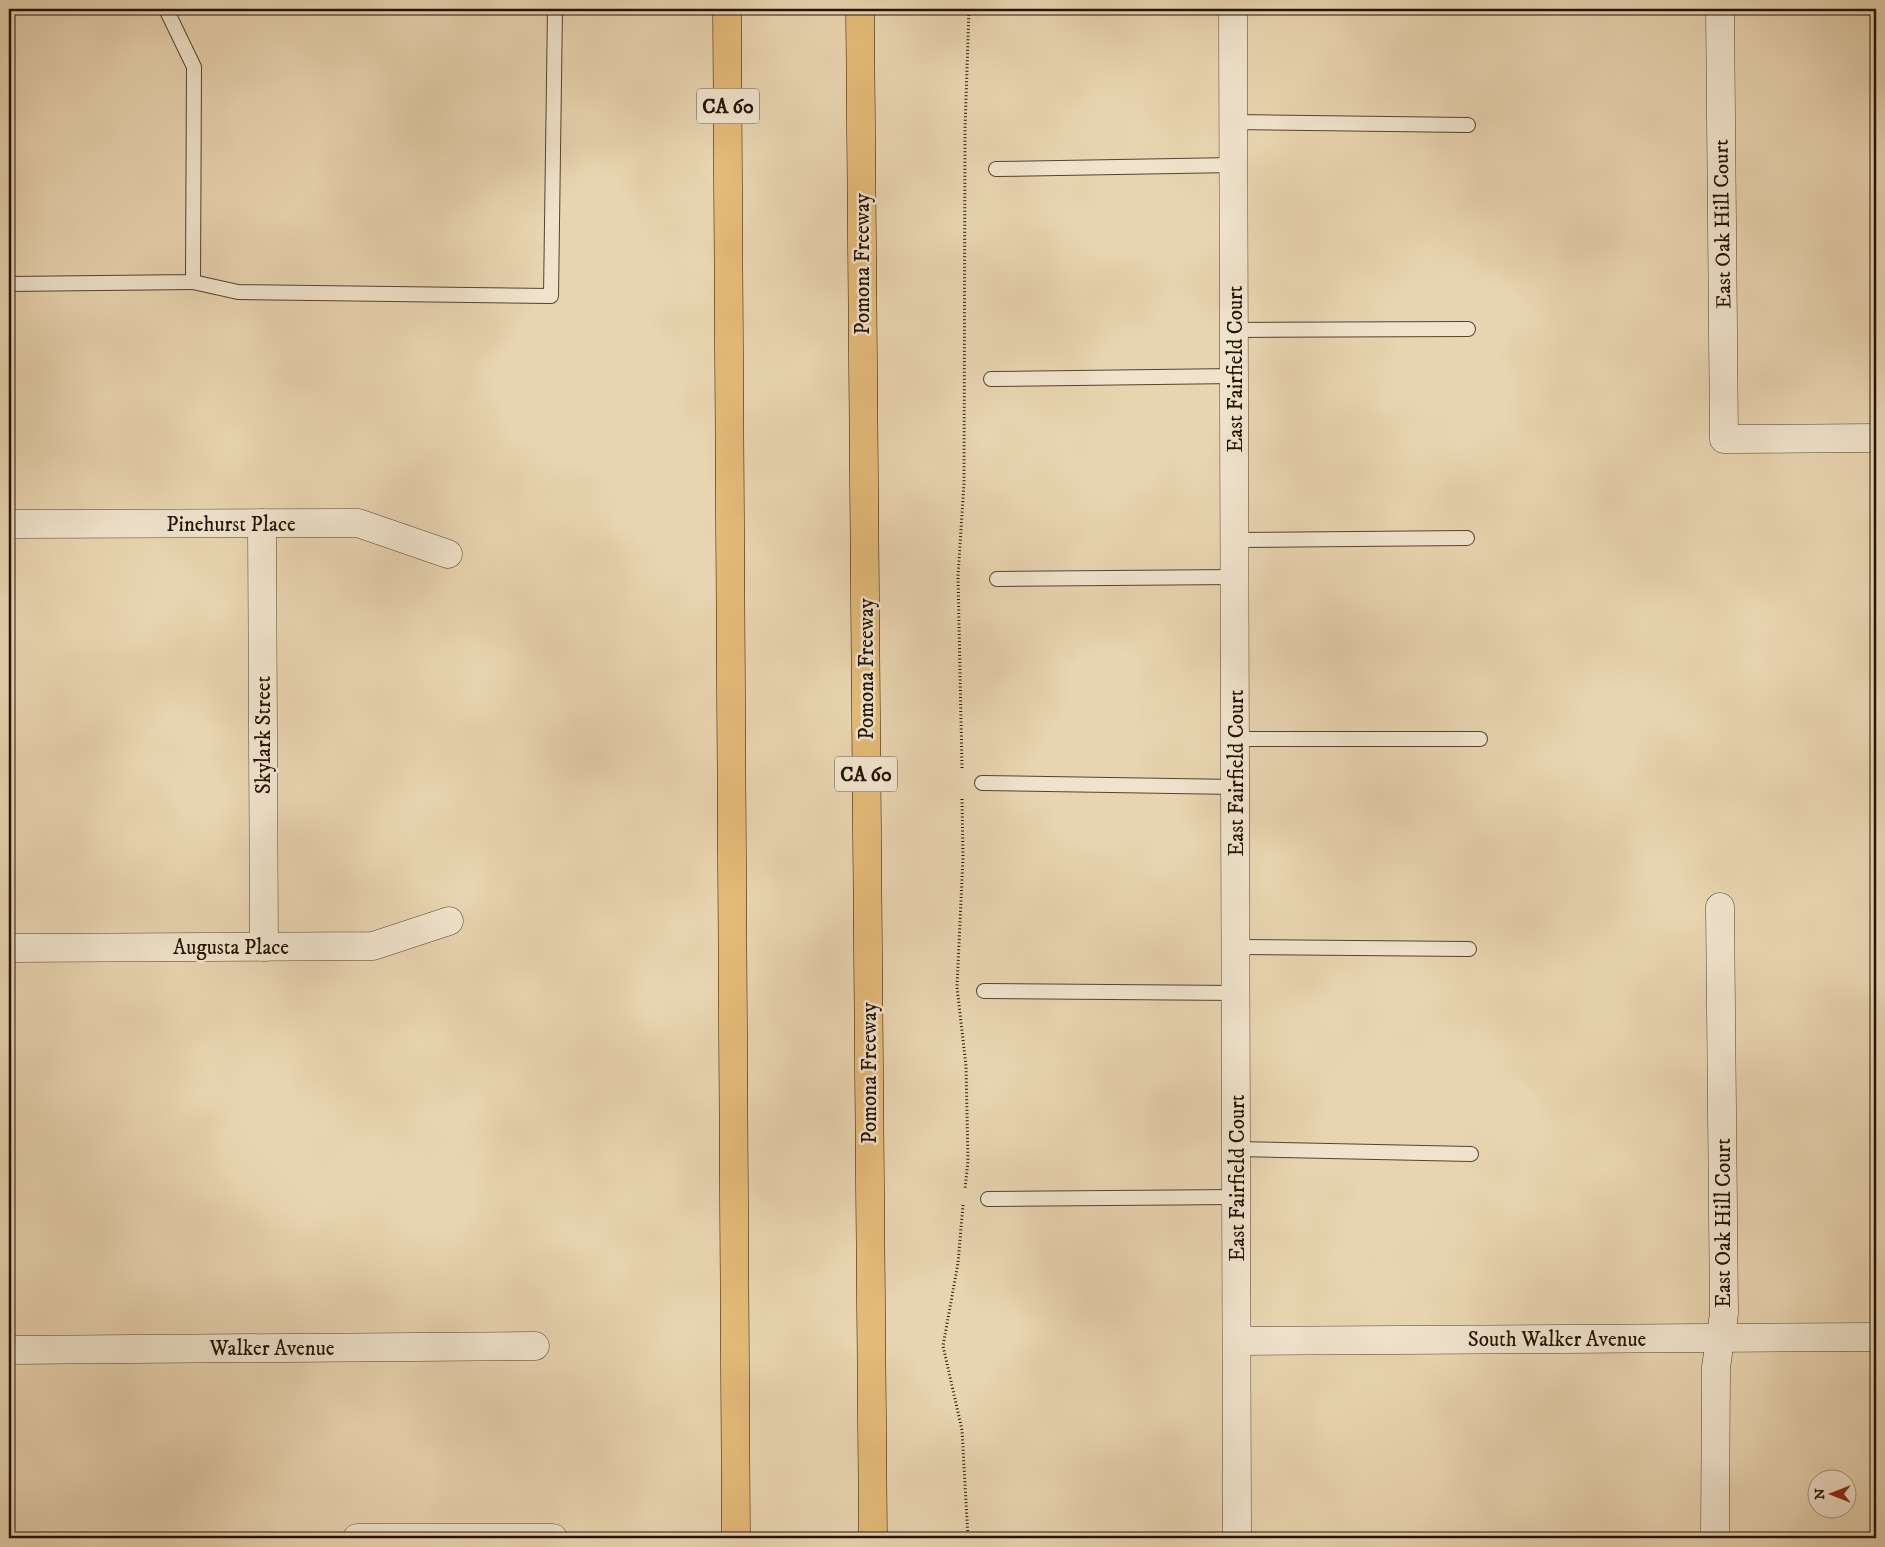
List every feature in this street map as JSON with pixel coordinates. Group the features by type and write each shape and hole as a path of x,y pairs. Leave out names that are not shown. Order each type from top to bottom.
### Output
{"highway":[{"path":"717,9 728,203"},
{"name":"CA 60","path":"727,9 736,1538"},
{"name":"Pomona Freeway","path":"860,9 872,1538"}],"street":[{"name":"East Fairfield Court","path":"1234,9 1238,1538"},
{"name":"East Oak Hill Court","path":"1720,9 1724,439 1876,438"},
{"name":"Skylark Street","path":"262,523 264,947"},
{"name":"Pinehurst Place","path":"9,524 358,523 448,554"},
{"name":"East Oak Hill Court","path":"1715,1538 1716,1367 1724,1304 1720,907"},
{"name":"Augusta Place","path":"9,948 373,946 449,921"},
{"name":"South Walker Avenue","path":"1238,1341 1876,1337"},
{"name":"Walker Avenue","path":"9,1350 535,1346"},
{"path":"357,1538 552,1538"}],"lane":[{"path":"166,9 194,67 193,282"},
{"path":"9,284 193,282 238,292 550,296 555,9"},
{"path":"1234,122 1468,125"},
{"path":"996,169 1234,166"},
{"path":"1234,330 1468,329"},
{"path":"991,379 1235,376"},
{"path":"1236,540 1467,538"},
{"path":"997,579 1236,577"},
{"path":"1236,738 1480,740"},
{"path":"982,783 1236,787"},
{"path":"1237,947 1470,949"},
{"path":"984,991 1237,993"},
{"path":"1237,1149 1471,1154"},
{"path":"988,1199 1237,1197"}],"path":[{"path":"962,770 958,576 964,483 965,129 969,9"},
{"path":"962,789 963,857 957,987 966,1066 968,1161 958,1263 943,1346 962,1430 968,1538"}]}
